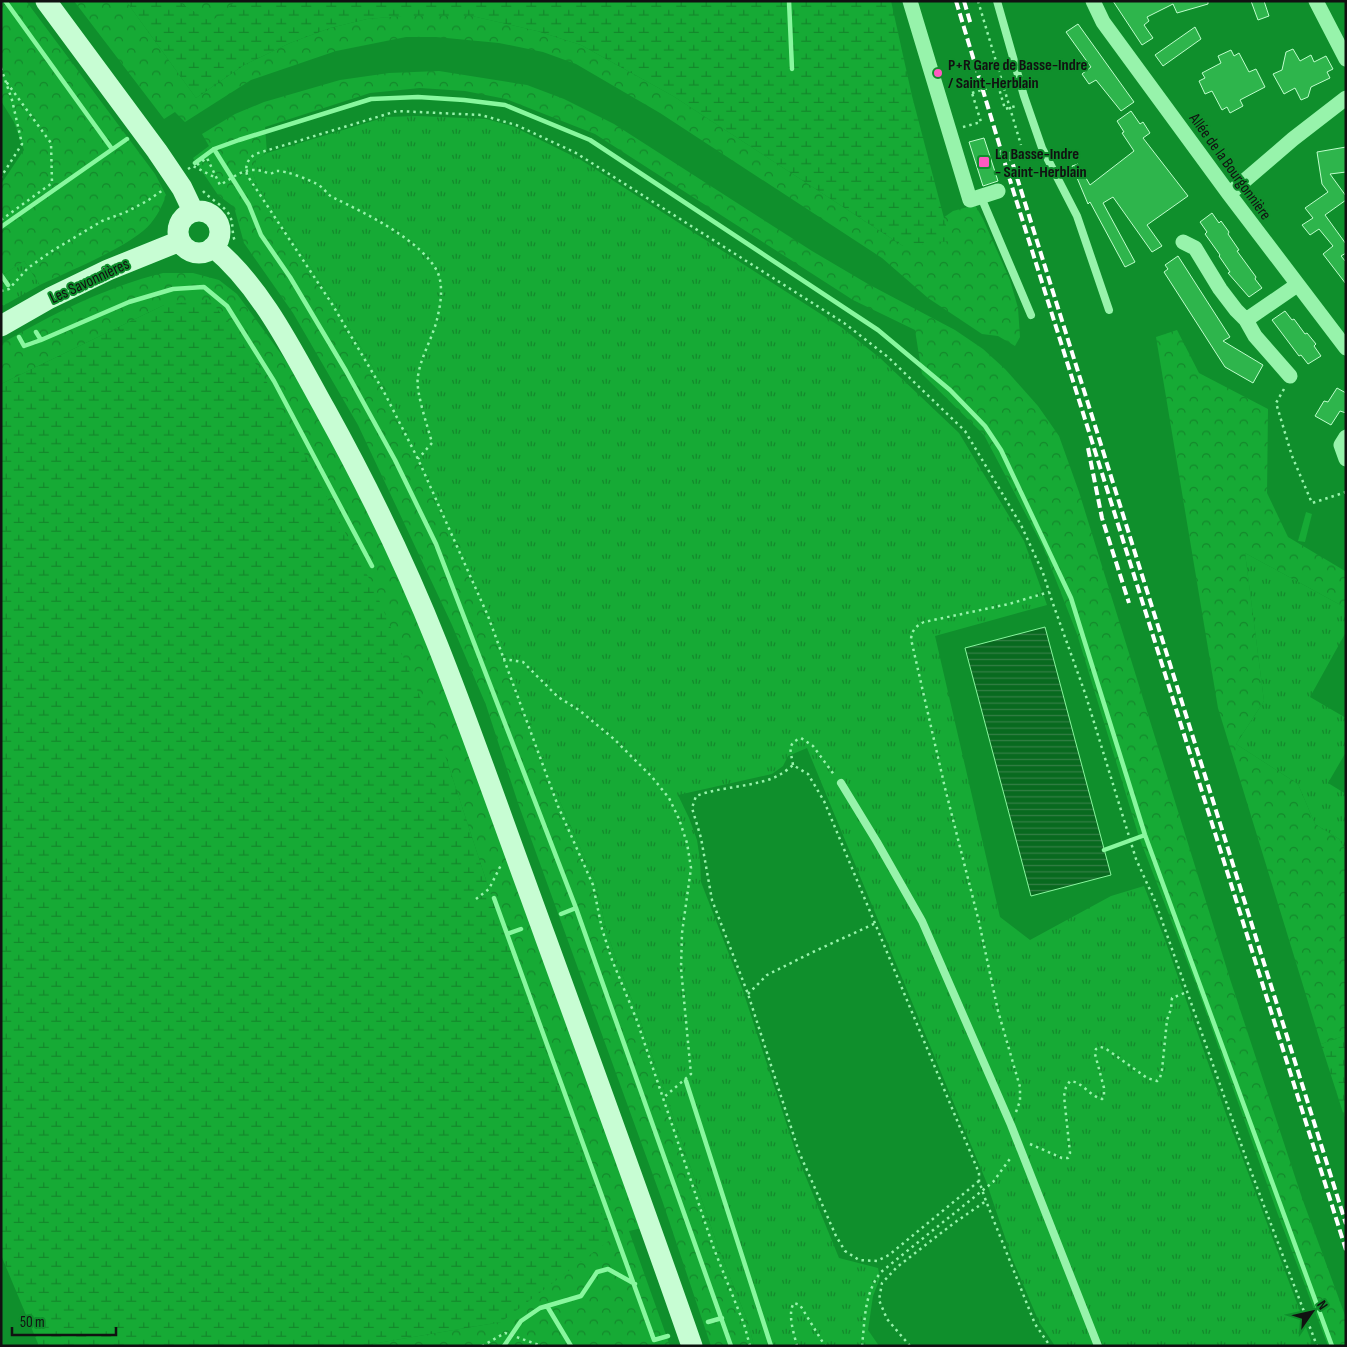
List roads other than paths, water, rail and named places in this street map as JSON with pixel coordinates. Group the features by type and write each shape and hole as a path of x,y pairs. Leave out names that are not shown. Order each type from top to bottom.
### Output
{"main road":[{"path":"46,1 158,151 182,188 193,212"},
{"path":"193,212 206,212 222,216 219,239 214,247 205,252 192,252 186,249 180,241 179,225 182,219 193,212"},
{"name":"Les Savonnières","path":"1,326 50,298 108,270 180,241"},
{"path":"214,247 244,278 279,329 343,442 393,543 438,646 512,844 692,1346"}],"street":[{"path":"910,1 970,200 998,191"},
{"name":"Allée de la Bourgonnière","path":"1093,1 1103,22 1229,194 1346,348"},
{"path":"1316,1 1346,59"},
{"path":"1229,194 1293,139 1346,98"},
{"path":"1183,242 1195,248 1220,289 1246,320 1255,336 1290,376"},
{"path":"1246,320 1297,285"},
{"path":"1346,437 1341,445 1346,459"}],"lane":[{"path":"997,1 1027,103 1047,158 1077,216 1110,310"},
{"path":"981,197 1032,315"},
{"path":"841,783 878,842 922,921 1011,1124 1098,1346"}],"waterway":[{"path":"789,1 792,69"},
{"path":"6,2 112,149"},
{"path":"195,163 214,149 371,99 418,97 505,105 590,140 878,330 950,390 985,426 1001,450 1071,598 1145,835 1332,1346"},
{"path":"1,227 127,139"},
{"path":"214,149 249,205 261,235 290,277 346,371 395,460 436,544 576,908 731,1346"},
{"path":"1,275 8,285"},
{"path":"36,332 41,340 129,302 173,289 204,287 227,306 274,381 372,566"},
{"path":"19,337 24,346 41,340"},
{"path":"1104,850 1145,835"},
{"path":"494,898 654,1340 668,1336"},
{"path":"561,914 576,908"},
{"path":"507,934 521,929"},
{"path":"686,1081 771,1346"},
{"path":"504,1346 521,1321 540,1308 581,1296 597,1272 608,1269 635,1284"},
{"path":"547,1306 571,1346"},
{"path":"708,1322 722,1318"}],"railway":[{"path":"956,1 1013,190 1346,1250"},
{"path":"964,1 971,25"},
{"path":"1009,152 1346,1224"},
{"path":"1088,448 1102,518 1129,603"}],"place":[{"name":"P+R Gare de Basse-Indre / Saint-Herblain","path":"938,73"},
{"name":"La Basse-Indre - Saint-Herblain","path":"984,162"}]}
